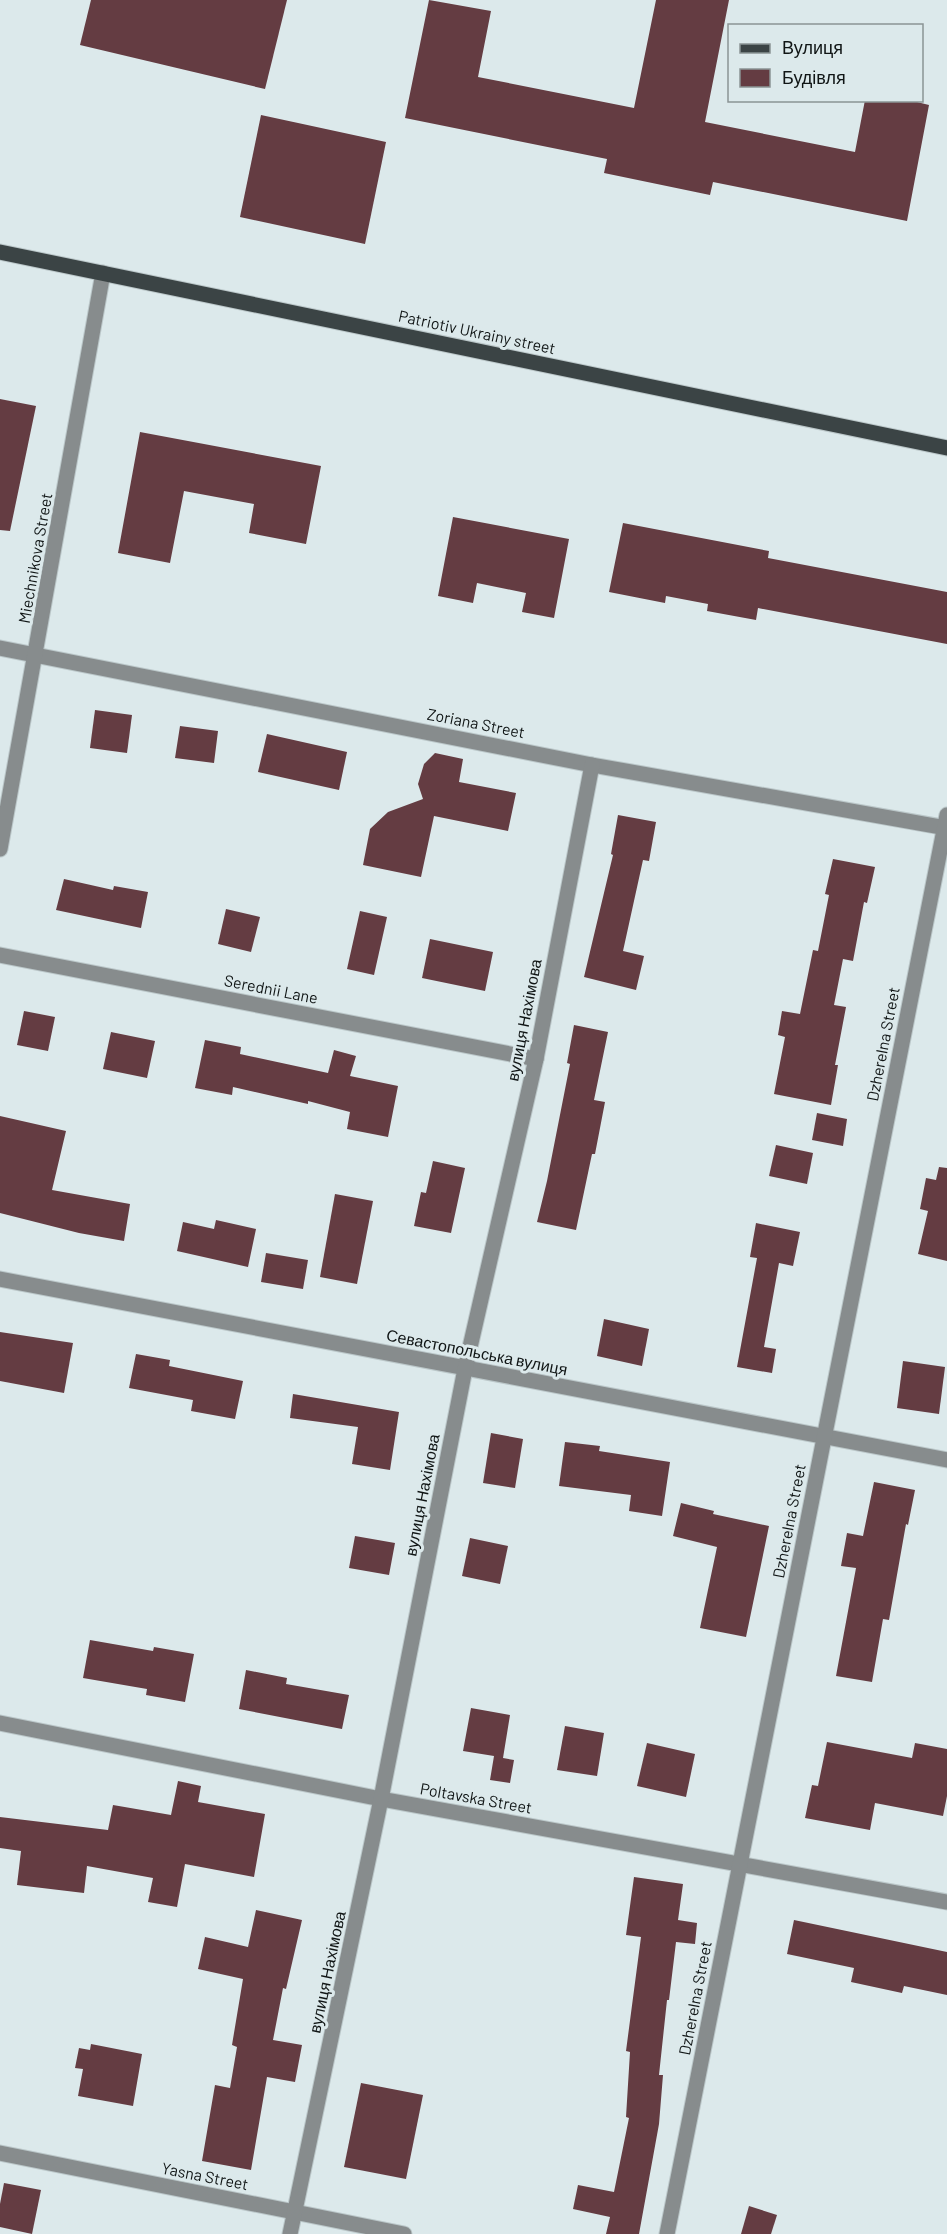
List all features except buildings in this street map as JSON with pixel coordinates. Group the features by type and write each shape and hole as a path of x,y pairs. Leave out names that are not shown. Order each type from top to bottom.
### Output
{"main road":[{"name":"Patriotiv Ukrainy street","path":"0,252 947,448"}],"street":[{"name":"Miechnikova Street","path":"0,849 103,273"},
{"name":"Zoriana Street","path":"0,648 592,765 946,823"},
{"name":"вулиця Нахімова","path":"290,2234 381,1799 465,1369 536,1059 592,765"},
{"name":"Dzherelna Street","path":"667,2234 946,823"},
{"name":"Serednii Lane","path":"0,955 536,1059"},
{"name":"Севастопольська вулиця","path":"0,1279 947,1460"},
{"name":"Poltavska Street","path":"0,1723 381,1799 947,1902"},
{"name":"Yasna Street","path":"0,2153 404,2234"}]}
